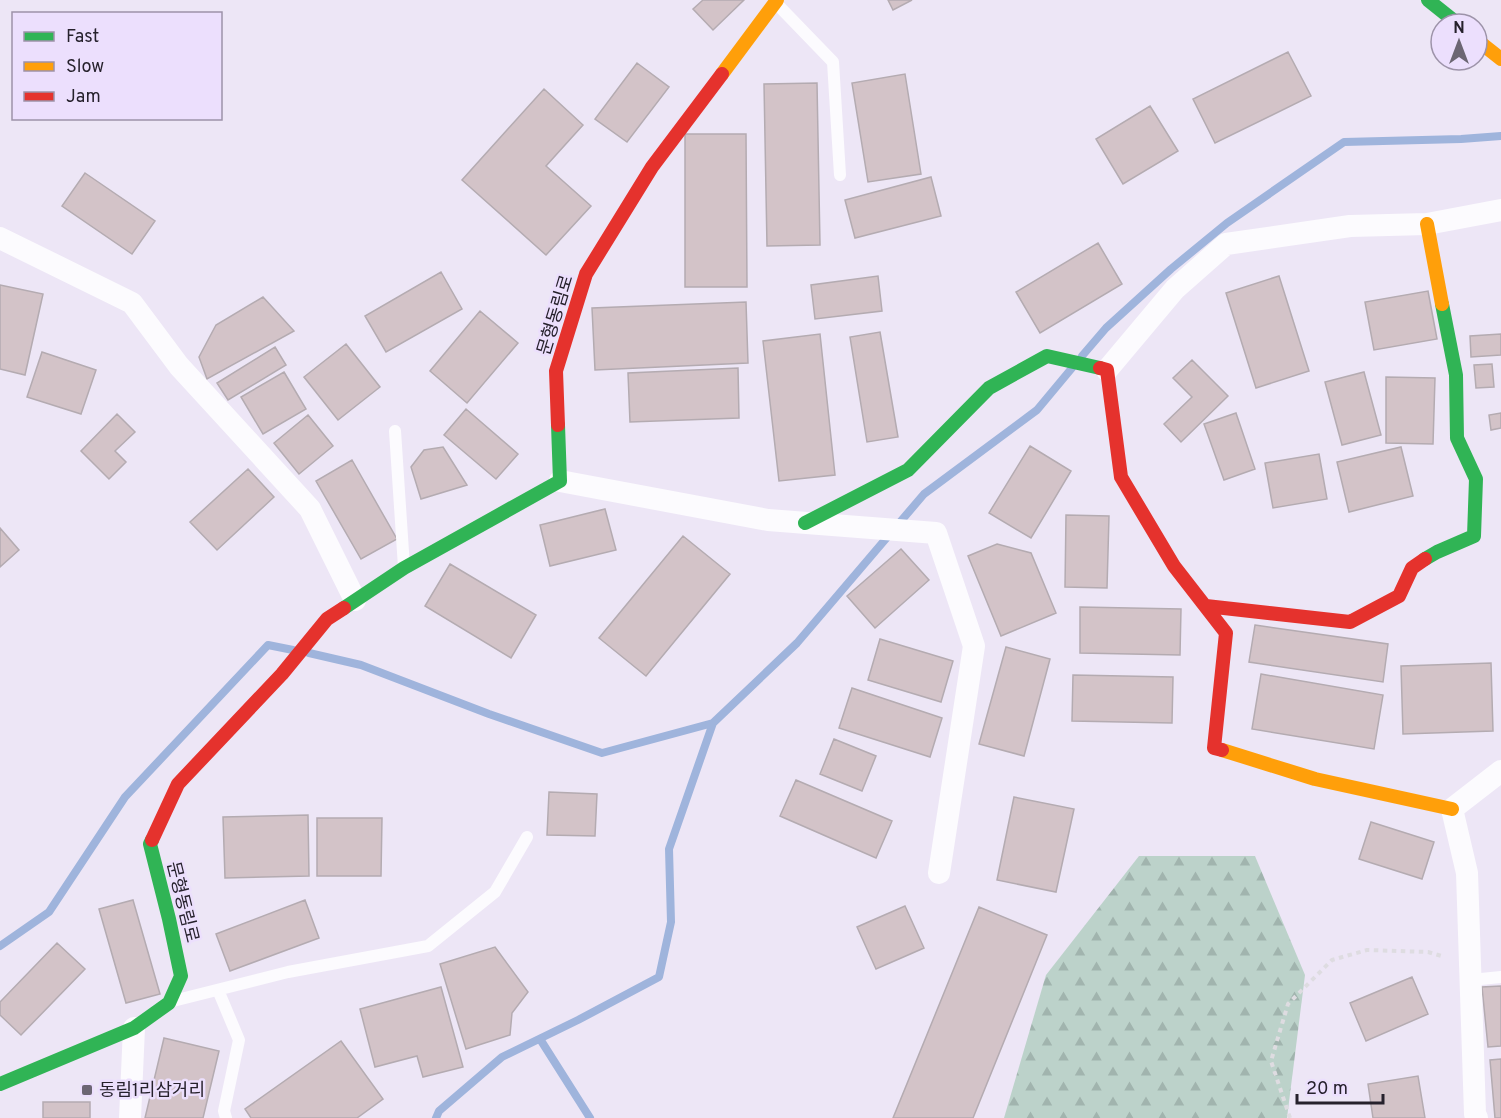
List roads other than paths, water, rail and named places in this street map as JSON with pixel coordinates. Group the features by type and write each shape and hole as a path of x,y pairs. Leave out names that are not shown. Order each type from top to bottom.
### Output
{"main road":[{"path":"1428,0 1443,12"},
{"name":"문형동림로","path":"560,481 556,371 586,274 652,167 776,1"},
{"path":"1489,50 1501,59"},
{"path":"1206,606 1350,622 1399,596 1412,568 1437,552 1474,536 1476,479 1457,438 1456,375 1427,224"},
{"path":"805,523 908,470 989,388 1047,356 1102,369 1121,477 1174,566 1226,633 1214,748 1315,778 1452,809"},
{"path":"355,600 405,568 560,481"},
{"name":"문형동림로","path":"169,1002 181,976 150,843 178,784 287,668 327,619 355,600"},
{"path":"0,1084 134,1028 169,1002"}],"street":[{"path":"1102,369 1175,289 1226,244 1350,226 1427,224 1501,210"},
{"path":"0,238 132,303 179,366 310,509 355,600"},
{"path":"560,481 768,520 936,532 974,646 939,873"},
{"path":"1478,1118 1475,1114 1467,873 1452,809 1501,771"},
{"path":"130,1118 134,1028"}],"lane":[{"path":"776,1 833,63 840,175"},
{"path":"395,431 405,568"},
{"path":"169,1002 288,972 428,946 495,892 527,837"},
{"path":"1471,969 1501,977"},
{"path":"218,990 239,1040 224,1111 226,1118"}],"waterway":[{"path":"1082,356 1106,328 1171,269 1227,223 1344,142 1501,136"},
{"path":"309,653 361,665 489,714 602,753 713,723 797,643 924,494 1037,410 1072,368"},
{"path":"0,946 49,912 125,797 268,645 293,650"},
{"path":"436,1118 439,1111 502,1057 659,977 671,922 669,849 713,723"},
{"path":"540,1039 590,1118"}],"place":[{"name":"동림1리삼거리","path":"87,1090"}]}
